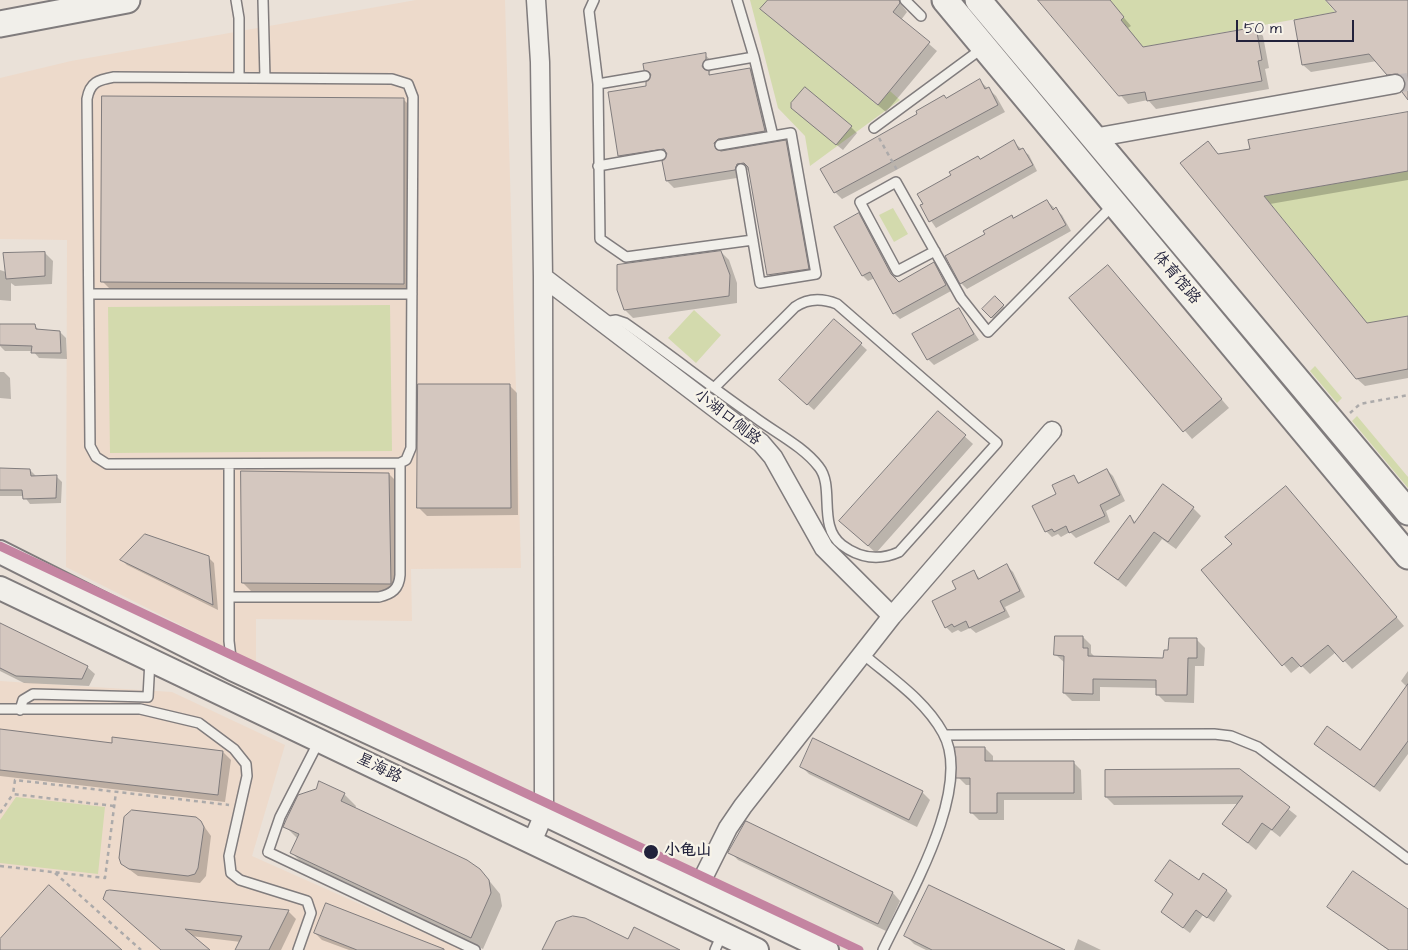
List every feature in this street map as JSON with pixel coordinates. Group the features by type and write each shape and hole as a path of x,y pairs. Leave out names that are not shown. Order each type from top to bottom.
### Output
{"main road":[{"path":"0,24 127,0"},
{"name":"体育馆路","path":"945,0 1408,556"},
{"name":"体育馆路","path":"985,5 1093,138 1408,512"}],"street":[{"path":"532,842 544,814 543,277 540,62 536,0"},
{"path":"540,62 544,0"},
{"path":"1093,138 1395,84"},
{"name":"小湖口侧路","path":"543,277 761,443 773,457 824,548 892,616"},
{"path":"698,888 723,837 742,806 892,616 1052,431"},
{"name":"星海路","path":"0,552 232,669 544,814 827,950"},
{"name":"星海路","path":"0,588 532,842 719,942 757,950"}],"lane":[{"path":"236,0 239,18 239,78"},
{"path":"263,0 265,78"},
{"path":"594,0 589,11 598,84 600,239 622,255 632,257 753,240"},
{"path":"737,0 754,57 773,136"},
{"path":"905,0 921,16"},
{"path":"874,128 984,47"},
{"path":"708,65 754,57"},
{"path":"598,84 645,76"},
{"path":"114,77 265,78 392,79 408,84 413,96 411,448 406,460 400,463 107,464 96,457 90,446 87,99 89,88 95,81 114,77"},
{"path":"720,145 737,144 791,133 816,274 760,283 741,168"},
{"path":"598,166 661,155"},
{"path":"935,251 897,271 860,202 896,182 935,251 961,298 988,332 1115,204"},
{"path":"89,294 412,294"},
{"path":"602,323 616,320 625,323 819,466 823,472 832,533 840,544 867,556 884,557 899,552 997,443 837,304 829,301 807,301 795,307 714,388"},
{"path":"229,597 379,597 395,590 399,584 400,575 400,463"},
{"path":"229,464 229,641 232,669"},
{"path":"863,654 921,703 945,735 951,783 948,804 941,826 883,950"},
{"path":"20,710 23,700 33,694 148,697 150,659"},
{"path":"0,709 140,709 199,723 234,749 246,764 247,776 229,856 231,873 240,880 307,901 311,913 298,950"},
{"path":"945,735 1214,734 1232,736 1258,748 1408,859"},
{"path":"319,740 280,817 268,852 475,950"}],"path":[{"path":"874,128 902,178 896,182"},
{"path":"1347,415 1360,404 1408,395"},
{"path":"0,813 13,794 15,780 240,806"},
{"path":"0,866 105,878 116,792"},
{"path":"13,794 114,806"},
{"path":"54,872 141,950"}],"shaded area":[{"path":"416,0 505,0 521,568 411,569 412,621 256,619 256,663 66,567 67,240 0,239 0,78 71,61"},
{"path":"0,681 172,692 285,745 252,856 463,950 0,950"}],"green space":[{"path":"750,0 768,0 761,9 877,105 890,91 900,100 810,166 805,136 778,108"},
{"path":"1110,0 1325,0 1335,12 1143,47 1121,20"},
{"path":"1408,171 1408,316 1367,323 1264,196"},
{"path":"893,208 908,234 894,242 879,215"},
{"path":"390,305 392,451 110,453 108,307"},
{"path":"694,310 721,335 696,363 668,338"},
{"path":"1315,366 1342,398 1337,403 1310,371"},
{"path":"1357,416 1408,477 1408,488 1352,421"},
{"path":"16,797 105,807 98,874 0,863 0,820"}],"building":[{"path":"768,0 899,0 900,3 893,12 930,42 878,105 760,9"},
{"path":"1038,0 1110,0 1124,17 1121,20 1143,47 1256,27 1262,60 1258,61 1262,81 1147,101 1145,92 1119,96"},
{"path":"1326,0 1408,0 1408,100 1402,92 1405,87 1403,78 1398,74 1387,75 1369,54 1302,65 1294,20 1336,12"},
{"path":"706,53 706,59 702,66 709,71 709,75 750,68 765,131 718,139 714,143 716,149 721,151 786,140 809,269 767,275 748,167 744,163 737,164 735,170 666,181 662,161 667,154 664,149 618,156 608,92 646,86 646,82 651,75 644,70 643,64"},
{"path":"980,79 985,89 989,87 998,105 834,193 820,169 917,114 916,111 944,95 946,98"},
{"path":"805,87 852,126 836,145 791,108 791,103"},
{"path":"102,96 404,98 404,284 101,282"},
{"path":"1408,112 1408,171 1264,196 1367,323 1408,316 1408,369 1356,379 1180,163 1208,141 1218,154 1250,149 1248,140"},
{"path":"1014,140 1019,150 1023,148 1033,165 929,222 920,205 923,204 917,194 951,175 949,172 978,156 980,159"},
{"path":"1047,200 1053,210 1056,207 1066,225 960,284 945,256 985,234 983,231 1012,215 1013,218"},
{"path":"859,213 891,274 899,282 934,262 946,285 893,314 870,272 862,276 834,227"},
{"path":"721,251 730,275 729,296 624,310 617,290 617,265"},
{"path":"45,252 45,276 6,279 3,253"},
{"path":"1108,265 1222,399 1183,432 1069,298"},
{"path":"995,296 1004,305 991,318 982,309"},
{"path":"959,308 974,334 927,360 912,334"},
{"path":"834,319 862,343 807,405 779,380"},
{"path":"0,324 35,324 36,329 60,331 61,353 31,353 32,346 0,345"},
{"path":"418,384 510,384 511,508 417,508"},
{"path":"938,411 966,435 868,546 839,521"},
{"path":"0,468 30,469 31,476 57,475 56,498 23,499 22,490 0,490"},
{"path":"1107,469 1120,495 1100,505 1105,516 1069,533 1066,526 1054,532 1052,529 1045,532 1032,506 1056,494 1052,485 1074,475 1078,483"},
{"path":"241,471 389,473 391,584 242,583"},
{"path":"1163,484 1194,507 1168,542 1154,532 1118,580 1094,563 1130,515 1134,523"},
{"path":"1286,486 1397,617 1343,662 1328,645 1301,667 1292,657 1282,666 1201,570 1232,544 1225,537"},
{"path":"145,534 209,556 213,605 120,560"},
{"path":"1007,564 1020,591 1000,601 1005,611 969,628 966,621 954,627 952,624 945,628 932,601 956,589 952,581 974,570 978,579"},
{"path":"0,623 88,666 82,679 16,676 0,668"},
{"path":"1055,636 1083,636 1083,648 1088,648 1088,656 1163,658 1164,650 1168,650 1169,638 1197,638 1197,658 1188,658 1187,695 1156,695 1156,680 1093,679 1093,694 1063,693 1064,656 1054,655"},
{"path":"1408,684 1408,741 1374,787 1314,744 1327,726 1360,750"},
{"path":"0,729 112,743 112,737 223,751 218,795 0,770"},
{"path":"813,738 923,791 909,820 800,767"},
{"path":"955,747 985,747 985,761 1074,761 1074,793 997,793 997,813 970,813 970,778 956,778"},
{"path":"1240,769 1290,807 1272,830 1262,823 1248,843 1222,824 1243,796 1105,797 1105,770"},
{"path":"319,781 345,793 341,801 467,860 480,869 489,880 491,893 471,938 290,853 299,834 283,827 298,795 316,789"},
{"path":"132,810 196,817 201,821 204,827 198,868 195,874 188,876 129,869 121,864 119,858 124,817"},
{"path":"746,821 893,892 878,924 728,853"},
{"path":"1170,860 1199,880 1203,873 1227,890 1207,918 1196,910 1183,928 1161,912 1173,894 1155,881"},
{"path":"1353,871 1408,909 1408,950 1389,950 1327,907"},
{"path":"49,885 122,950 0,950 0,939"},
{"path":"929,885 1065,950 932,950 904,936"},
{"path":"106,891 289,910 269,950 235,950 242,936 185,929 210,950 161,950 103,899"},
{"path":"326,903 444,950 357,950 314,933"},
{"path":"573,916 585,918 628,939 634,927 680,950 542,950 556,922"}],"tunnel":[{"path":"1395,84 1408,82"}],"transit line":[{"path":"0,546 859,950"}],"place":[{"name":"小龟山","path":"651,852"}]}
